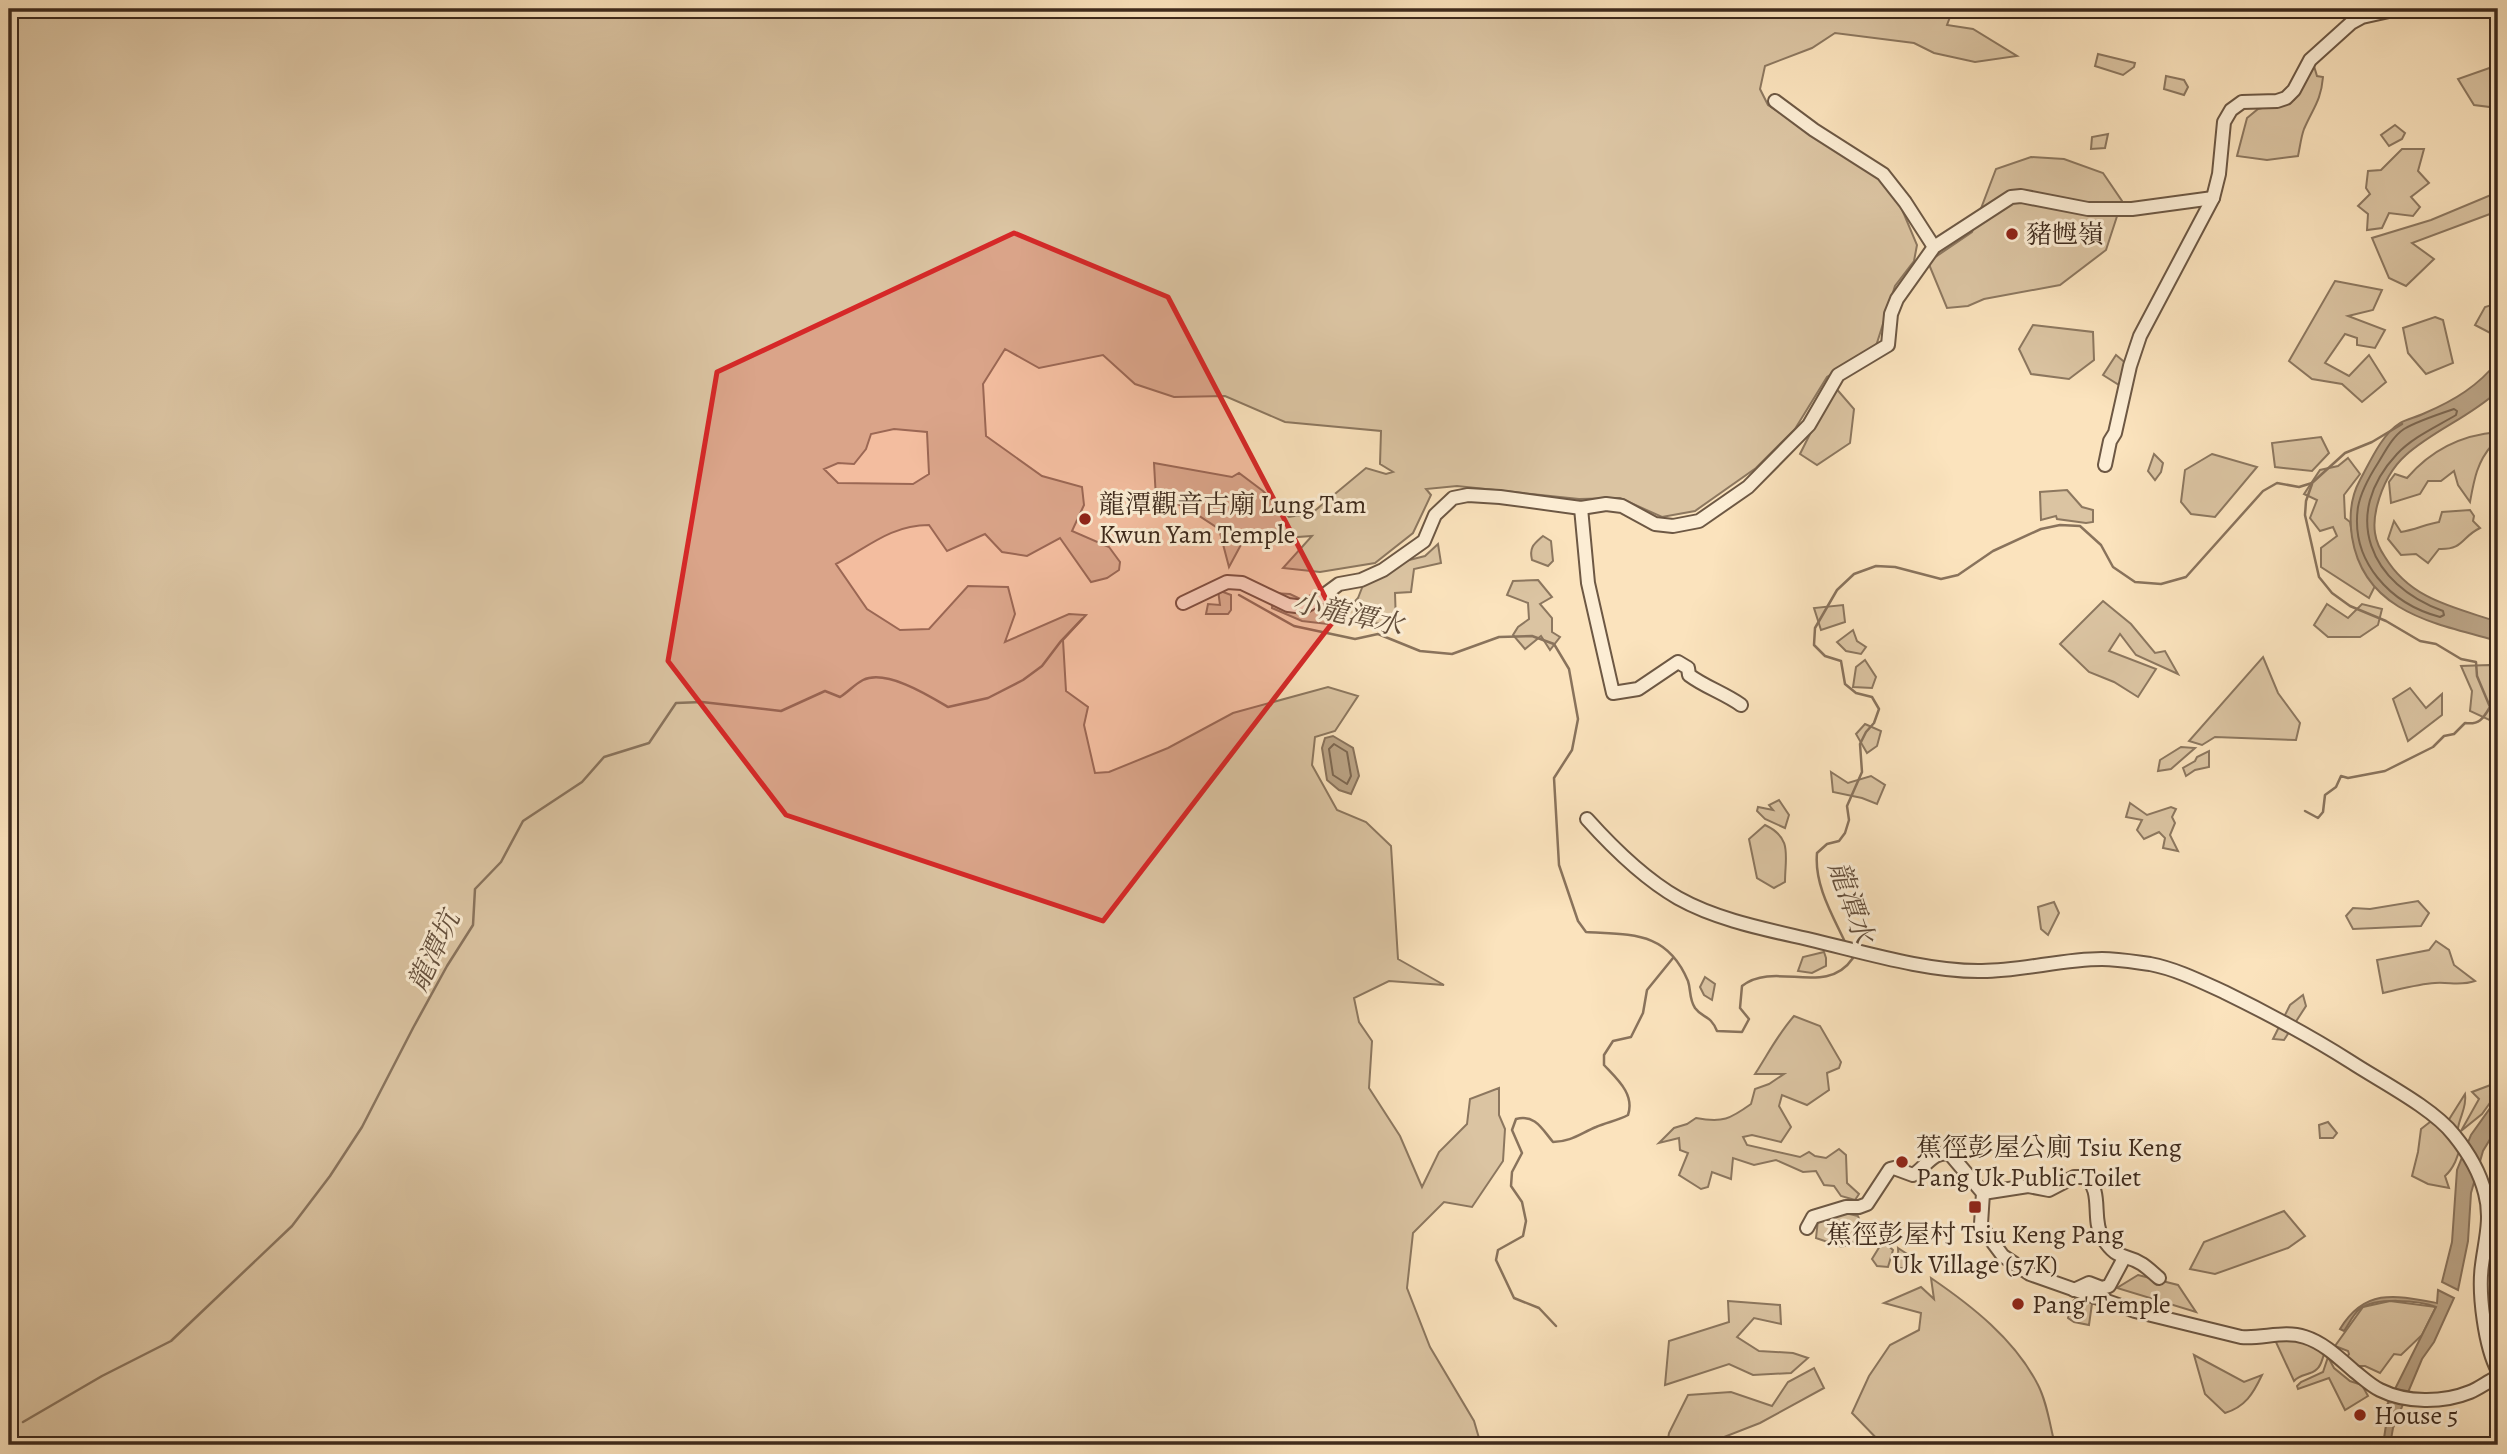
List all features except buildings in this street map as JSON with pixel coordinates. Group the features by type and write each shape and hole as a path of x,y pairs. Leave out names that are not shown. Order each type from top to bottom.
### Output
{"street":[{"path":"2105,464 2140,336 2213,198 2219,174 2224,122 2231,110 2242,102 2277,101 2290,96 2310,61 2362,13 2398,9"},
{"path":"1775,101 1814,130 1883,174 1934,247"},
{"path":"1183,603 1227,582 1242,583 1288,605 1304,607 1339,583 1361,580 1383,570 1424,541 1435,515 1453,498 1468,495 1581,508 1606,504 1622,506 1655,524 1673,526 1699,521 1748,486 1808,425 1838,375 1888,345 1891,314 1898,299 1934,247 2011,197 2021,196 2088,209 2132,209 2213,198"},
{"path":"1581,508 1588,583 1613,693 1638,689 1678,662 1688,668 1689,675 1700,683 1741,705"},
{"path":"1587,819 1609,844 1649,878 1677,897 1702,909 1840,947 1912,962 1981,971 2102,959 2153,965 2193,977 2272,1016 2406,1097 2453,1133 2480,1179 2486,1195 2488,1223 2480,1291 2491,1354 2498,1371"},
{"path":"1807,1227 1813,1217 1867,1204 1890,1169 1913,1175 1935,1156 1950,1154 1983,1193 1981,1224 1987,1236 2003,1255 2030,1274 2135,1311 2241,1337 2258,1338 2278,1334 2303,1336 2322,1345 2373,1385 2389,1393 2411,1398 2453,1398 2498,1377"},
{"path":"1983,1193 2028,1186 2049,1190 2074,1177 2084,1177 2093,1184 2095,1190 2096,1225 2102,1236 2118,1256 2141,1264 2159,1278"},
{"path":"2074,1290 2089,1283 2102,1288 2109,1286 2124,1258"}],"highlighted area":[{"path":"1014,233 1168,297 1336,618 1103,921 786,815 668,661 717,372"}],"shaded area":[{"path":"9,9 1953,9 1947,25 1973,29 2017,56 1975,62 1934,53 1914,43 1835,33 1812,48 1765,66 1760,89 1768,105 1878,175 1901,207 1917,245 1914,261 1895,286 1876,346 1827,377 1795,429 1756,468 1695,511 1662,517 1620,498 1579,499 1457,486 1426,489 1431,495 1413,533 1375,563 1320,572 1283,568 1312,536 1243,541 1229,567 1219,529 1184,506 1156,499 1154,463 1232,477 1239,473 1263,491 1289,517 1312,513 1366,468 1386,474 1393,472 1380,464 1381,431 1285,422 1225,396 1174,397 1135,384 1103,355 1039,368 1005,349 983,384 986,436 1042,476 1082,487 1084,505 1072,531 1109,547 1120,562 1119,570 1107,578 1091,582 1060,538 1027,556 1002,552 985,534 947,551 929,525 891,533 836,564 867,609 900,630 929,629 968,586 1008,587 1015,614 1005,642 1069,614 1086,615 1063,640 1066,691 1088,707 1084,725 1095,773 1109,772 1168,748 1233,713 1328,687 1358,696 1335,731 1315,737 1312,765 1337,810 1366,822 1391,846 1398,959 1444,985 1389,981 1354,998 1359,1022 1372,1041 1369,1088 1400,1136 1422,1187 1439,1152 1467,1124 1470,1099 1499,1088 1499,1115 1505,1129 1503,1161 1472,1207 1444,1202 1413,1233 1407,1288 1430,1347 1474,1421 1481,1445 9,1445","holes":["894,429 927,432 929,474 913,484 838,483 824,469 838,463 854,464 866,449 871,434"]},
{"path":"2098,54 2135,63 2134,67 2123,75 2095,66"},
{"path":"2498,65 2498,108 2474,105 2458,79"},
{"path":"2314,66 2317,76 2323,77 2322,85 2304,129 2298,156 2267,160 2237,156 2247,118 2258,109 2294,100"},
{"path":"2166,76 2184,80 2188,87 2184,95 2164,89"},
{"path":"2395,125 2405,133 2402,139 2389,146 2381,135"},
{"path":"2108,134 2105,148 2091,149 2092,137"},
{"path":"2402,149 2424,149 2418,171 2429,183 2411,197 2420,207 2413,216 2389,213 2382,228 2367,230 2368,214 2358,206 2370,194 2366,188 2368,171 2381,170"},
{"path":"2031,157 2064,159 2103,173 2122,201 2106,250 2060,285 1984,299 1968,306 1947,308 1928,262 1972,232 1996,169"},
{"path":"2498,192 2498,211 2412,243 2434,259 2406,286 2389,278 2372,238 2431,220"},
{"path":"2335,281 2382,290 2373,310 2348,316 2385,330 2375,348 2357,345 2357,338 2345,334 2325,363 2349,376 2369,355 2386,382 2362,402 2342,384 2312,379 2289,361"},
{"path":"2498,303 2496,336 2475,325 2485,307"},
{"path":"2435,317 2443,320 2453,363 2426,374 2408,353 2403,328"},
{"path":"2033,325 2093,332 2094,360 2069,379 2031,374 2019,349"},
{"path":"2116,355 2128,365 2119,385 2103,375"},
{"path":"1834,386 1854,409 1850,443 1817,465 1800,454"},
{"path":"2498,432 2498,447 2492,445 2483,458 2470,502 2458,485 2454,471 2441,481 2428,481 2420,494 2391,503 2389,482 2395,474 2407,478 2426,459 2459,440"},
{"path":"2321,437 2329,453 2312,471 2275,467 2272,443"},
{"path":"2154,454 2163,463 2155,480 2148,471"},
{"path":"2212,454 2257,467 2215,517 2191,514 2181,502 2185,470"},
{"path":"2348,458 2360,474 2344,495 2345,518 2350,522 2361,564 2375,586 2369,598 2321,567 2321,548 2337,536 2333,527 2320,531 2310,518 2317,500 2304,494 2320,470 2338,466"},
{"path":"2067,490 2082,507 2093,510 2093,522 2057,519 2056,516 2041,520 2040,492"},
{"path":"2470,510 2474,516 2473,521 2480,528 2458,545 2439,549 2428,563 2416,554 2401,555 2388,539 2394,521 2401,532 2439,522 2442,512"},
{"path":"1543,536 1551,541 1553,561 1548,566 1532,560 1531,556 1533,546"},
{"path":"1438,544 1441,563 1414,569 1411,592 1395,593 1396,624 1336,622 1358,598 1369,570 1425,556"},
{"path":"1538,580 1552,597 1540,604 1552,618 1552,632 1560,637 1550,650 1541,636 1525,649 1513,635 1518,627 1529,619 1528,603 1507,595 1513,581"},
{"path":"1218,590 1231,595 1231,610 1228,614 1206,614 1208,604 1220,605"},
{"path":"1273,593 1290,594 1328,612 1327,624 1302,621 1272,608"},
{"path":"2103,601 2131,624 2155,653 2165,651 2178,674 2136,655 2120,634 2109,651 2156,669 2138,697 2114,682 2089,672 2060,644"},
{"path":"2327,604 2348,618 2362,604 2382,609 2378,625 2360,637 2328,637 2314,625"},
{"path":"1843,605 1845,622 1821,630 1814,608"},
{"path":"1853,630 1857,641 1866,647 1861,654 1846,651 1837,642"},
{"path":"2263,657 2278,693 2300,723 2296,740 2215,737 2202,745 2189,741"},
{"path":"1865,660 1876,677 1872,688 1853,687 1856,667"},
{"path":"2489,665 2498,673 2498,724 2470,711 2472,691 2461,666"},
{"path":"2410,688 2426,708 2442,694 2442,715 2408,741 2393,699"},
{"path":"1865,724 1881,731 1877,746 1867,753 1856,734"},
{"path":"2181,747 2195,748 2171,769 2158,771 2160,760"},
{"path":"2209,751 2209,767 2195,770 2186,776 2183,768"},
{"path":"1831,772 1848,783 1871,776 1885,785 1877,804 1833,792"},
{"path":"1779,800 1789,815 1785,828 1765,819 1757,811 1758,807 1773,810 1769,805"},
{"path":"2130,803 2147,815 2171,807 2176,809 2172,817 2175,823 2170,835 2178,851 2163,848 2165,838 2159,832 2144,839 2137,830 2142,820 2126,817"},
{"path":"1765,825 1780,836 1786,849 1785,882 1774,888 1757,878 1749,839"},
{"path":"2418,901 2429,913 2421,926 2353,929 2346,916 2353,908 2370,909"},
{"path":"2054,902 2059,913 2048,935 2041,929 2038,907"},
{"path":"2436,941 2449,950 2454,965 2475,981 2429,984 2383,993 2377,960 2429,950"},
{"path":"1824,952 1826,966 1812,973 1798,971 1803,957"},
{"path":"1705,977 1715,984 1712,1000 1704,995 1700,987"},
{"path":"2303,995 2306,1006 2284,1040 2273,1039 2290,1005"},
{"path":"1794,1016 1820,1026 1841,1062 1839,1068 1827,1073 1829,1090 1807,1105 1782,1095 1779,1106 1791,1127 1781,1142 1752,1135 1743,1137 1747,1145 1800,1157 1809,1152 1826,1158 1839,1149 1846,1155 1847,1183 1859,1194 1855,1200 1841,1196 1834,1186 1824,1185 1816,1171 1803,1172 1776,1160 1754,1165 1733,1158 1731,1179 1712,1172 1708,1187 1701,1189 1679,1175 1688,1153 1680,1150 1679,1138 1659,1143 1674,1128 1696,1118 1720,1120 1737,1113 1751,1104 1755,1089 1784,1074 1755,1074"},
{"path":"2496,1083 2497,1093 2482,1114 2461,1131 2479,1099 2472,1092"},
{"path":"2465,1094 2458,1130 2458,1154 2445,1176 2449,1188 2428,1184 2412,1176 2421,1129 2430,1122 2448,1121"},
{"path":"2328,1122 2337,1133 2333,1138 2320,1138 2319,1125"},
{"path":"2284,1211 2305,1236 2288,1248 2215,1274 2190,1269 2204,1242"},
{"path":"1845,1213 1858,1216 1863,1229 1860,1239 1842,1247 1816,1238 1818,1220"},
{"path":"1885,1243 1893,1250 1888,1267 1877,1266 1872,1259"},
{"path":"1898,1248 1907,1254 1913,1268 1899,1268"},
{"path":"2138,1275 2178,1285 2196,1312 2117,1288"},
{"path":"1931,1278 1991,1325 2028,1367 2046,1406 2055,1445 1883,1445 1852,1413 1869,1376 1890,1345 1919,1330 1921,1313 1884,1303 1921,1287 1934,1299"},
{"path":"2094,1289 2089,1325 2068,1318 2070,1306 2075,1299"},
{"path":"1728,1301 1780,1305 1781,1324 1754,1318 1737,1337 1759,1351 1793,1353 1808,1358 1791,1373 1753,1375 1729,1364 1665,1385 1669,1341 1729,1322"},
{"path":"2390,1301 2436,1307 2422,1335 2401,1355 2394,1354 2380,1373 2365,1366 2357,1366 2347,1357 2348,1351 2335,1346 2363,1307"},
{"path":"2275,1340 2302,1340 2325,1352 2320,1366 2294,1381"},
{"path":"2194,1355 2244,1382 2262,1375 2248,1399 2225,1413 2205,1394"},
{"path":"2328,1357 2334,1368 2350,1381 2362,1385 2368,1396 2345,1410 2329,1378 2298,1389 2297,1386 2301,1382 2323,1372"},
{"path":"1814,1368 1824,1388 1760,1423 1714,1441 1696,1438 1687,1445 1667,1445 1669,1433 1688,1395 1731,1392 1772,1406 1788,1382"}],"water":[{"path":"2498,361 2498,391 2417,446 2395,466 2381,492 2374,527 2381,551 2407,583 2435,600 2498,622 2498,641 2428,621 2387,599 2371,583 2359,563 2352,537 2351,515 2357,487 2388,434 2400,423 2465,392"},
{"path":"1333,736 1353,748 1359,776 1351,794 1339,790 1327,780 1322,748 1325,738"},
{"path":"2498,1097 2498,1126 2483,1151 2471,1193 2468,1241 2458,1290 2442,1282 2452,1242 2457,1170 2471,1135"},
{"path":"2438,1290 2454,1298 2434,1342 2422,1359 2393,1428 2390,1445 2383,1445 2386,1407 2436,1307 2408,1301 2386,1301 2367,1305 2353,1316 2344,1331 2340,1329 2350,1316 2371,1301 2394,1297 2437,1303"}],"waterway":[{"name":"龍潭水","path":"1846,944 1821,888 1817,853 1827,844 1839,841 1845,833 1849,820 1847,806 1862,772 1860,744 1874,723 1879,709 1872,697 1856,693 1845,684 1841,661 1825,656 1814,645 1815,628 1837,590 1854,574 1876,566 1895,567 1941,579 1958,575 1993,551 2041,529 2060,525 2080,526 2101,545 2113,567 2135,582 2161,584 2186,577 2263,491 2277,483 2299,487 2312,483 2345,453 2372,442 2402,424"},
{"path":"2305,811 2318,818 2323,812 2325,795 2336,787 2341,776 2348,778 2385,771 2433,747 2444,736 2454,734 2465,723 2480,720 2490,707 2477,676 2476,662 2461,659 2436,644 2420,641 2386,621 2350,606 2332,593 2319,577 2305,515 2306,501 2312,484"},
{"name":"小龍潭水","path":"1239,595 1294,626 1355,639 1378,634 1420,651 1452,654 1499,637 1532,636 1554,644 1569,669 1578,719 1572,750 1554,778 1559,865 1578,921 1586,932 1633,936 1659,944 1679,965 1688,981 1695,1008 1712,1022 1717,1031 1742,1032 1749,1019 1740,1008 1742,986 1755,979 1770,976 1829,976 1842,970 1853,958 1850,954"},
{"name":"龍潭坑","path":"23,1422 102,1376 171,1341 292,1226 330,1176 362,1127 447,966 473,925 475,889 501,862 523,821 582,782 604,757 649,743 676,703 702,702 781,711 825,691 840,697 863,680 872,678 883,678 907,685 948,707 988,698 1023,680 1042,666 1082,619"},
{"path":"1556,1326 1539,1308 1514,1298 1496,1260 1498,1250 1523,1236 1526,1221 1522,1202 1511,1186 1512,1172 1522,1153 1512,1130 1516,1119 1528,1119 1538,1124 1553,1142 1559,1142 1628,1115 1630,1107 1627,1094 1604,1065 1604,1055 1613,1041 1631,1037 1643,1013 1647,990 1673,958"}],"place":[{"name":"豬乸嶺","path":"2012,234"},
{"name":"龍潭觀音古廟 Lung Tam Kwun Yam Temple","path":"1085,519"},
{"name":"蕉徑彭屋公廁 Tsiu Keng Pang Uk Public Toilet","path":"1902,1162"},
{"name":"蕉徑彭屋村 Tsiu Keng Pang Uk Village (57K)","path":"1975,1207"},
{"name":"Pang' Temple","path":"2018,1304"},
{"name":"House 5","path":"2360,1415"}]}
